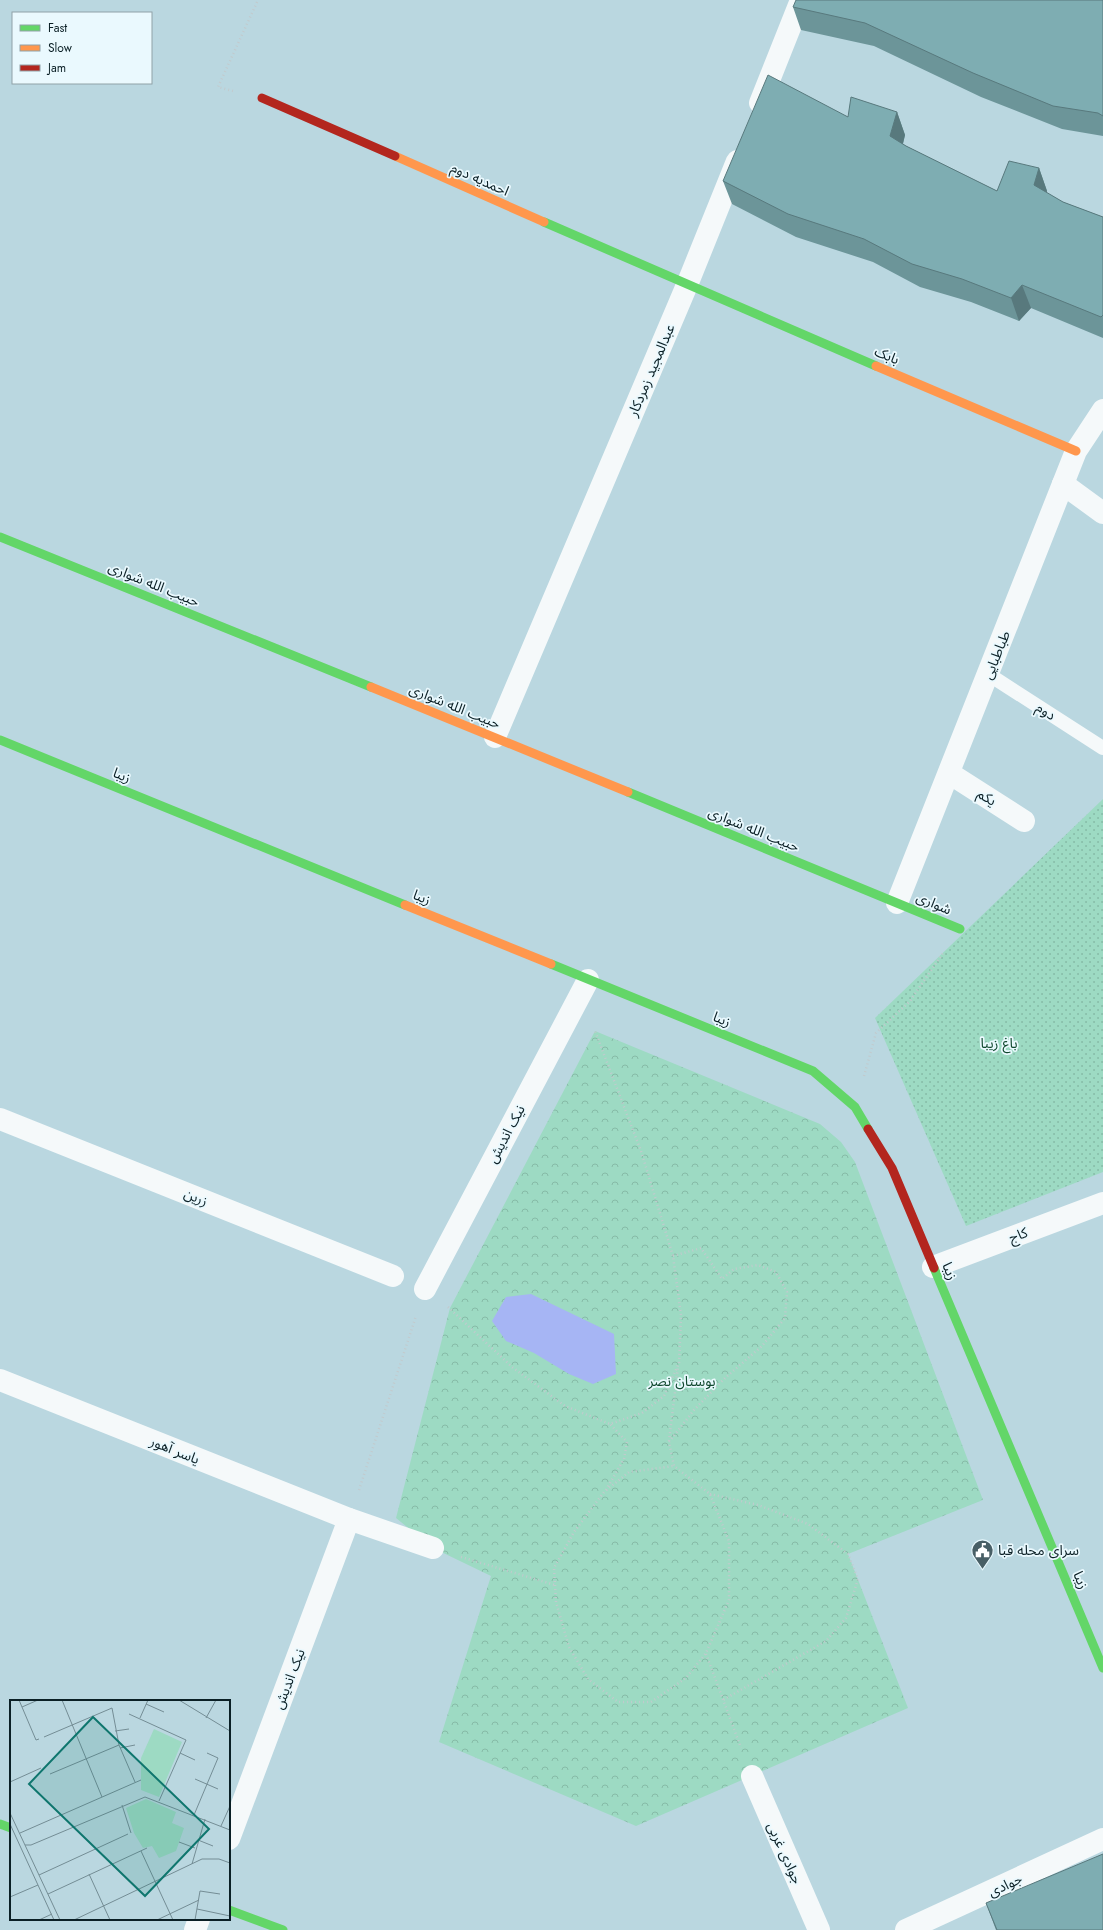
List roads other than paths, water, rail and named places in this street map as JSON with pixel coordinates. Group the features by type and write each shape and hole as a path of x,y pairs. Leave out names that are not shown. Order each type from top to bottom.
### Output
{"street":[{"name":"عبدالمجید زمردکار","path":"495,737 687,285 801,0"},
{"name":"احمدیه دوم","path":"262,98 687,285"},
{"name":"بابک","path":"687,285 1076,451"},
{"name":"طباطبایی","path":"897,903 1076,451 1103,410"},
{"path":"1063,484 1103,513"},
{"name":"حبیب الله شواری","path":"0,537 495,737 897,903"},
{"name":"زیبا","path":"0,740 813,1071 855,1107 892,1168 1103,1668"},
{"name":"یکم","path":"949,773 1024,821"},
{"name":"شواری","path":"897,903 960,929"},
{"name":"نیک اندیش","path":"425,1288 588,980"},
{"name":"زرین","path":"0,1119 393,1276"},
{"name":"کاج","path":"934,1267 1103,1203"},
{"name":"یاسر آهور","path":"0,1380 349,1519 433,1548"},
{"name":"نیک اندیش","path":"230,1836 349,1519"},
{"name":"جوادی غربی","path":"752,1776 819,1930"},
{"path":"0,1824 10,1828"},
{"name":"جوادی","path":"920,1927 1103,1839"},
{"path":"230,1910 283,1930"},
{"path":"195,1930 199,1920"}],"lane":[{"name":"دوم","path":"988,674 1103,748"}],"water":[{"path":"531,1294 614,1334 616,1374 593,1384 569,1374 534,1353 506,1341 492,1321 506,1297"}],"place":[{"name":"سرای محله قبا","path":"983,1570"}],"park label":[{"name":"باغ زیبا","path":"999,1043"},
{"name":"بوستان نصر","path":"682,1381"}]}
